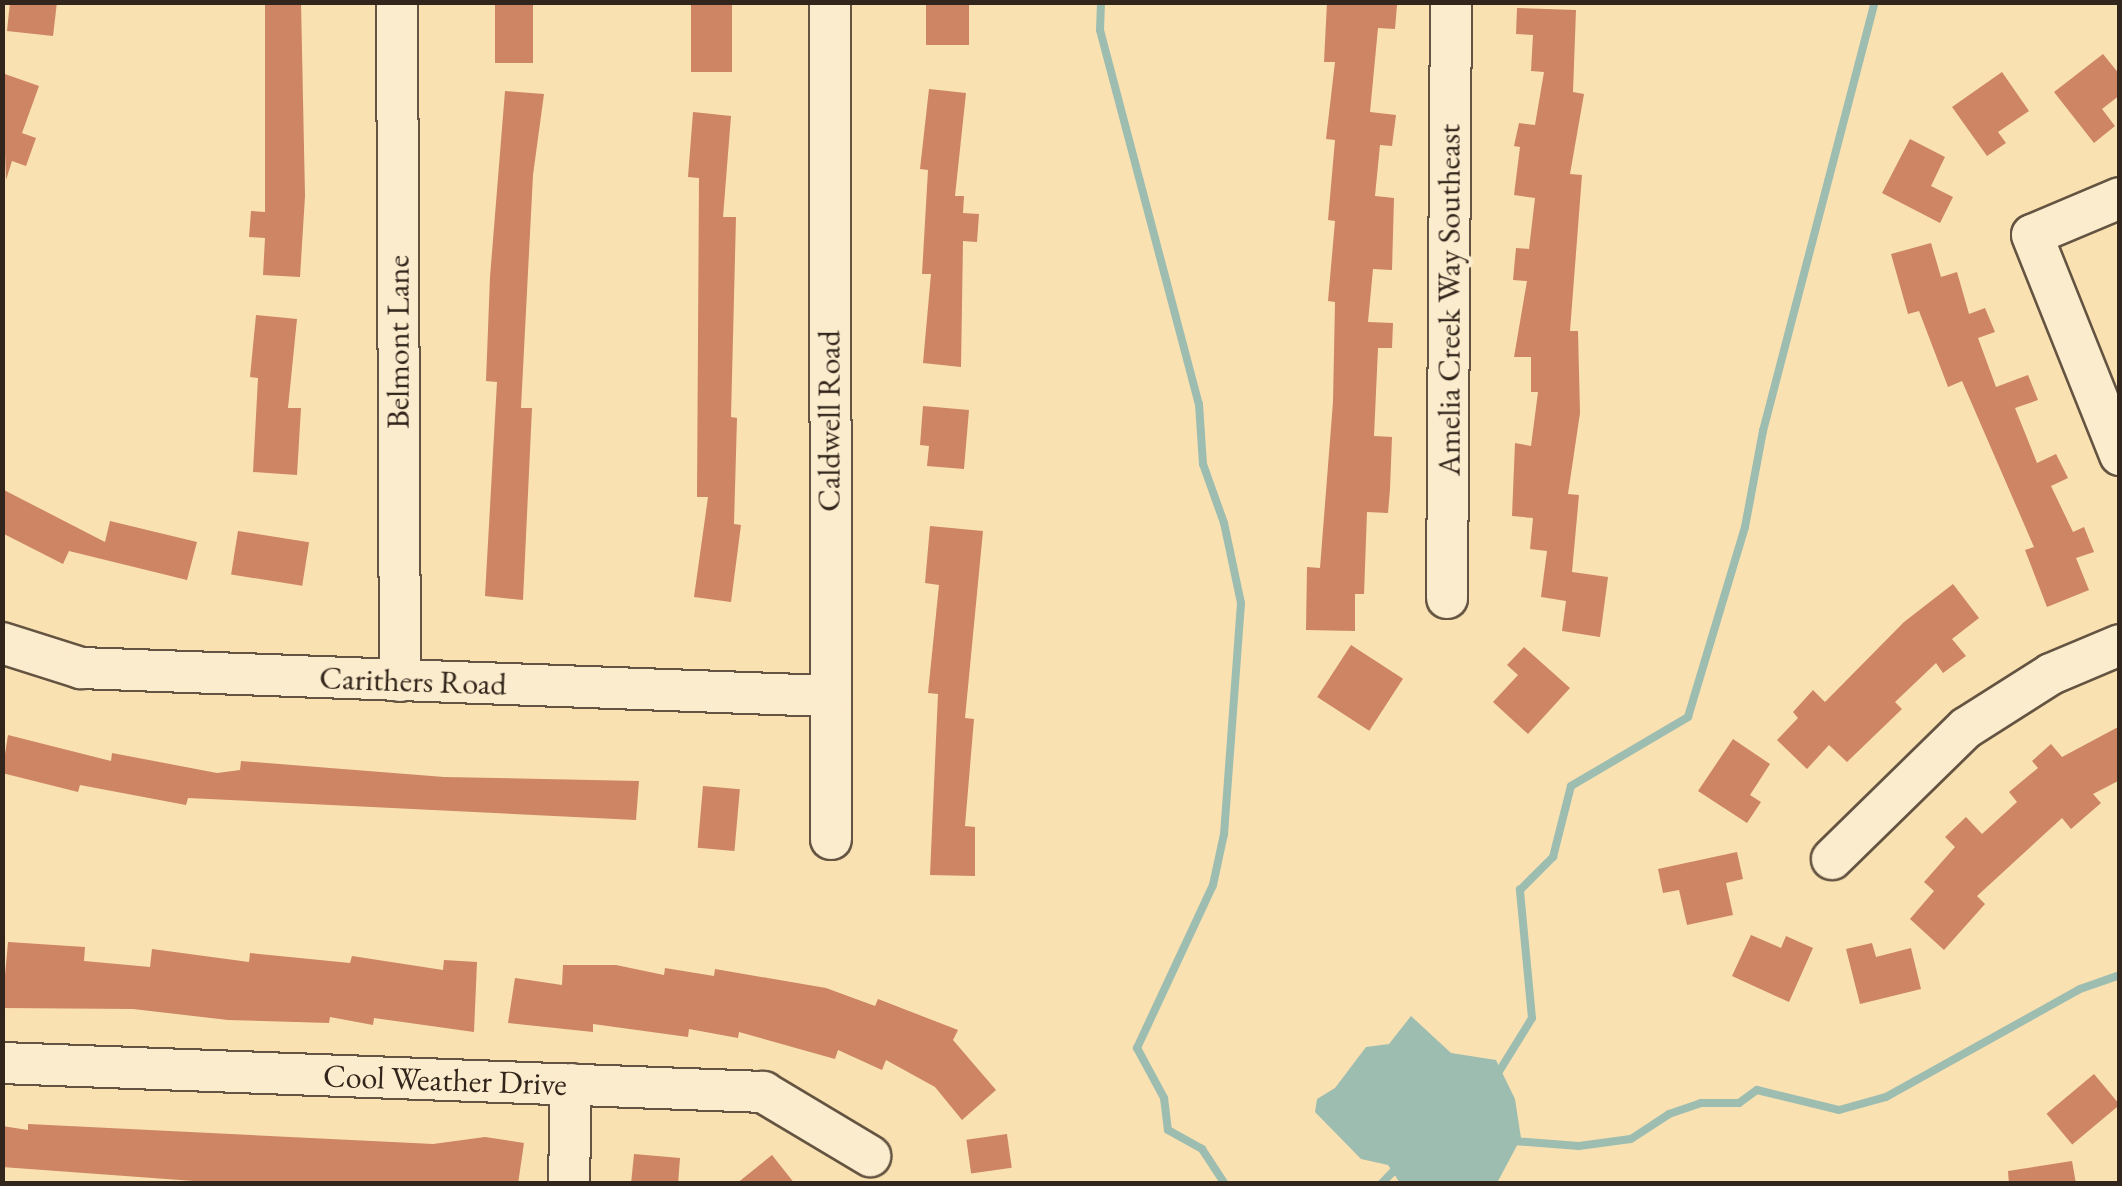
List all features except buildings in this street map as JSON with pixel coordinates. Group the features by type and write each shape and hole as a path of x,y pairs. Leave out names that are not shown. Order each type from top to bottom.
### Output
{"street":[{"name":"Belmont Lane","path":"398,2 400,681"},
{"name":"Caldwell Road","path":"830,2 830,839"},
{"name":"Amelia Creek Way Southeast","path":"1447,598 1451,2"},
{"path":"2120,198 2032,235 2120,456"},
{"name":"Carithers Road","path":"2,644 81,668 828,696"},
{"path":"1832,859 1966,728 2051,674 2120,645"},
{"name":"Cool Weather Drive","path":"2,1063 763,1092 870,1156"},
{"path":"569,1184 570,1084"}],"shaded area":[{"path":"1411,1016 1451,1053 1496,1060 1515,1099 1521,1138 1497,1183 1400,1183 1388,1165 1361,1159 1315,1112 1317,1099 1335,1088 1366,1047 1389,1044"}],"waterway":[{"path":"1101,2 1100,30 1199,404 1203,464 1224,523 1241,603 1224,834 1213,885 1137,1048 1164,1098 1168,1130 1202,1149 1225,1184"},
{"path":"1495,1078 1532,1018 1520,890 1553,857 1571,786 1688,717 1745,527 1763,431 1875,2"},
{"path":"1513,1141 1579,1146 1631,1139 1669,1114 1701,1103 1739,1103 1757,1090 1839,1110 1886,1097 2080,989 2120,975"},
{"path":"1381,1184 1400,1164"}]}
